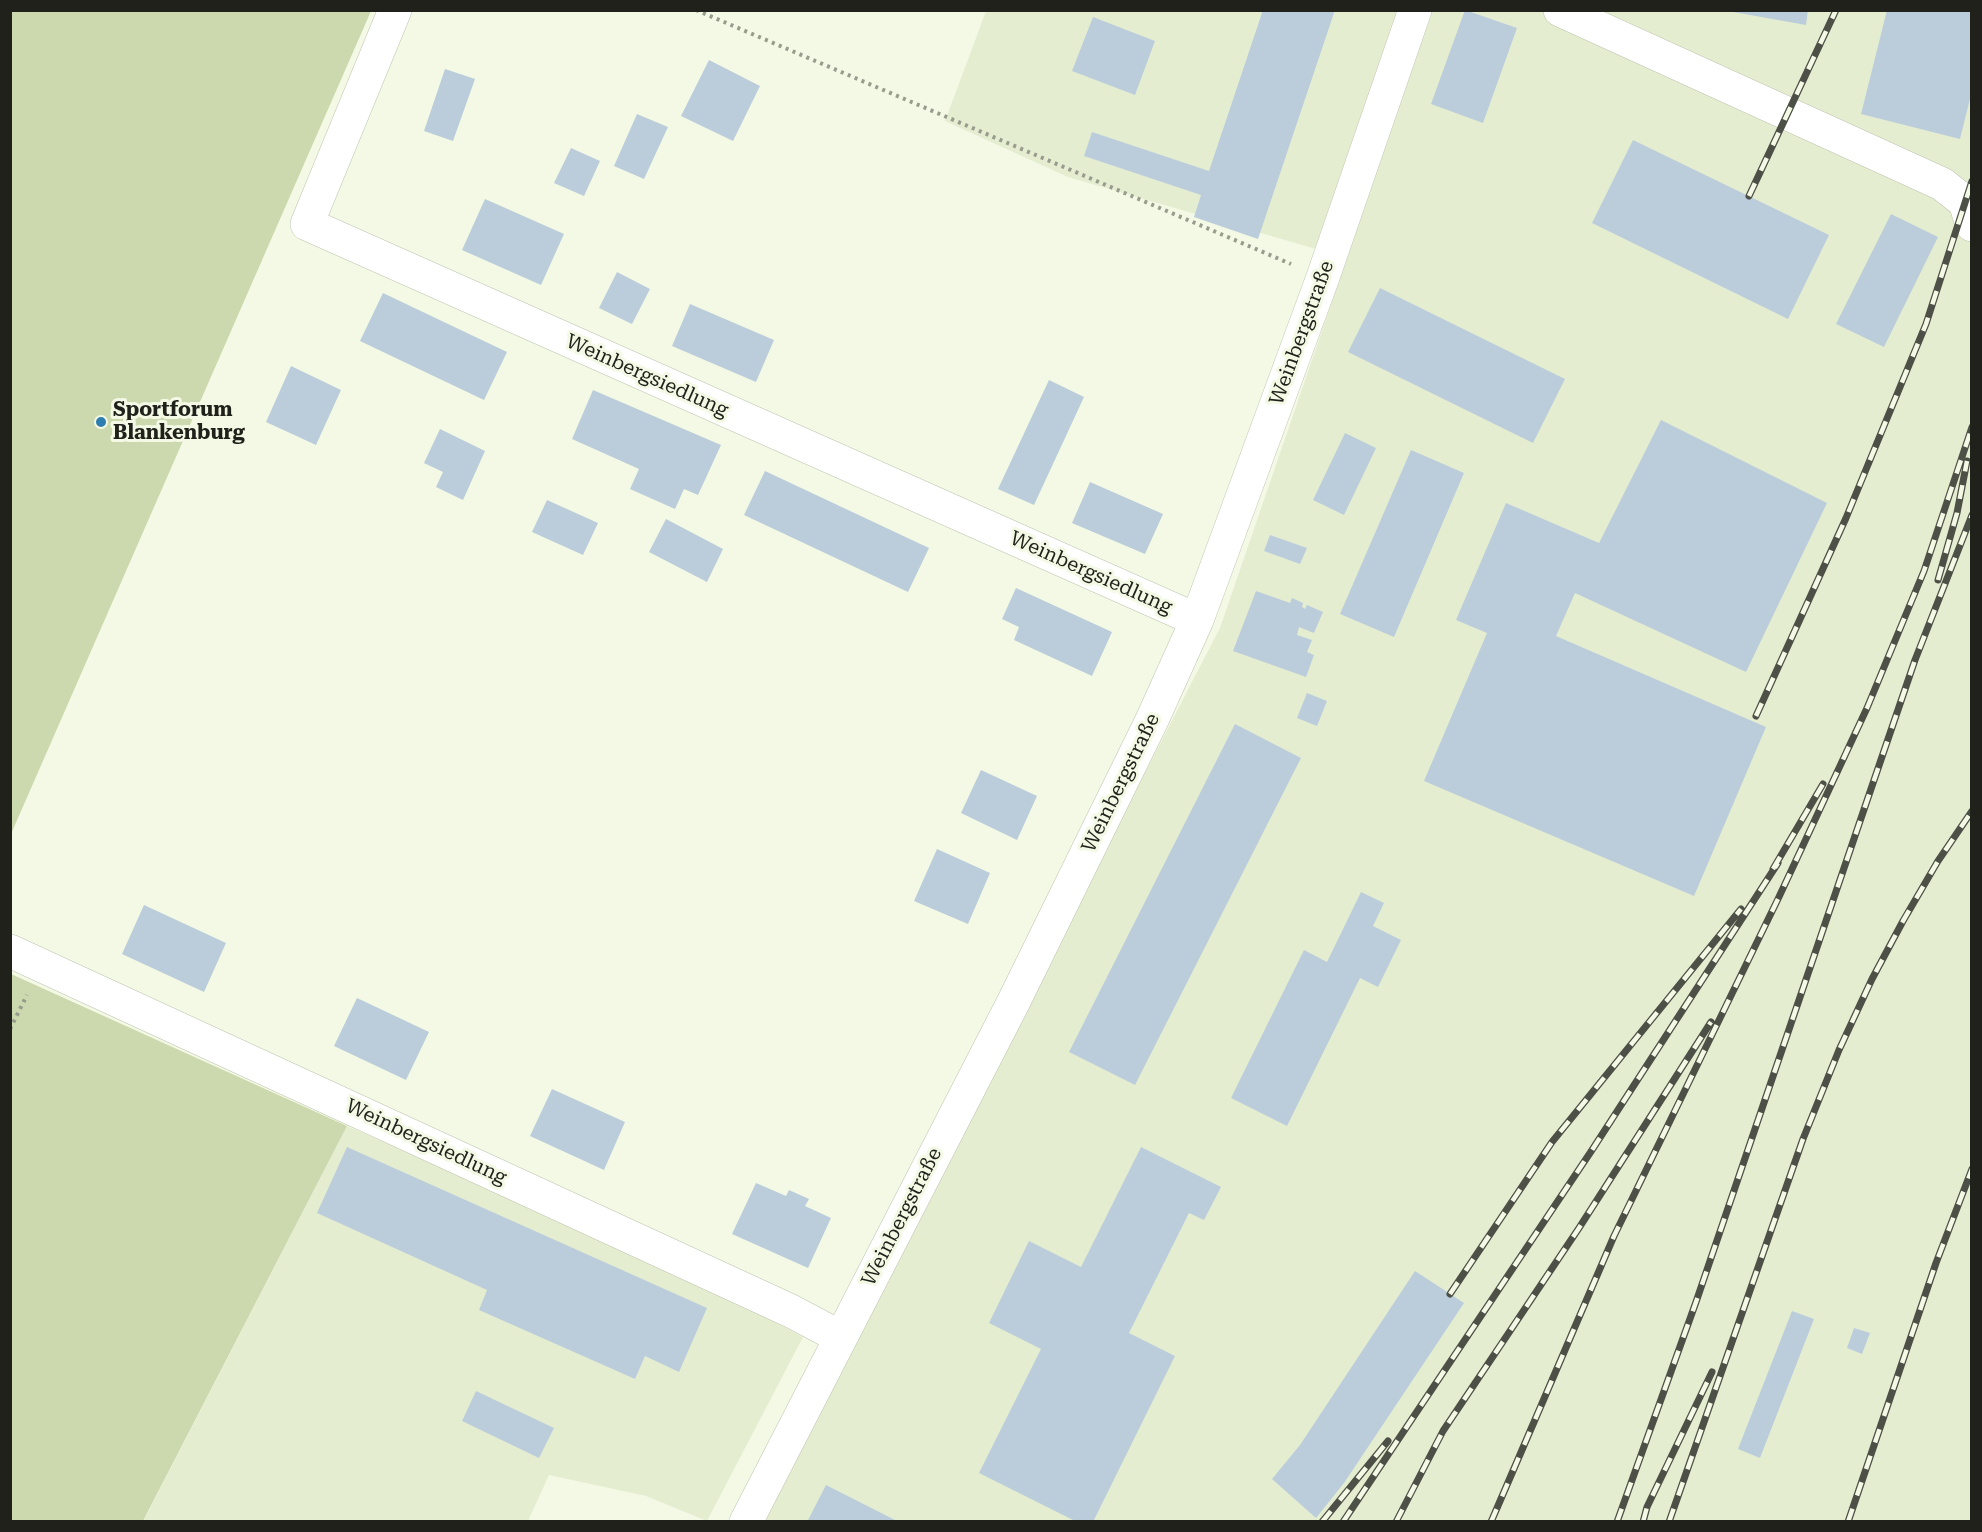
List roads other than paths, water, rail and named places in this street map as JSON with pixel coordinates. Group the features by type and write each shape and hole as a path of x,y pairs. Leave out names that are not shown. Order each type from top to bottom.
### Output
{"street":[{"name":"Weinbergsiedlung","path":"395,10 308,224 1197,620"},
{"name":"Weinbergstraße","path":"746,1521 1014,1001 1152,720 1197,620 1323,277 1414,10"},
{"path":"1560,10 1942,184 1965,202 1971,225"},
{"name":"Weinbergsiedlung","path":"10,951 781,1306 840,1337"}],"railway":[{"path":"1749,196 1836,10"},
{"path":"1756,716 1846,518 1926,324 1972,181"},
{"path":"1491,1522 1614,1236 1778,899 1867,708 1924,571 1972,427"},
{"path":"1938,580 1957,513 1967,461"},
{"path":"1617,1522 1696,1302 1915,660 1972,515"},
{"path":"1773,869 1823,784"},
{"path":"1669,1522 1803,1139 1839,1050 1872,979 1903,921 1938,861 1972,811"},
{"path":"1343,1522 1592,1150 1778,863"},
{"path":"1450,1294 1552,1142 1741,909"},
{"path":"1396,1522 1443,1431 1579,1228 1711,1022"},
{"path":"1848,1522 1936,1263 1972,1169"},
{"path":"1643,1522 1647,1507 1712,1372"},
{"path":"1322,1522 1388,1441"}],"place":[{"name":"Sportforum Blankenburg","path":"101,422"}]}
